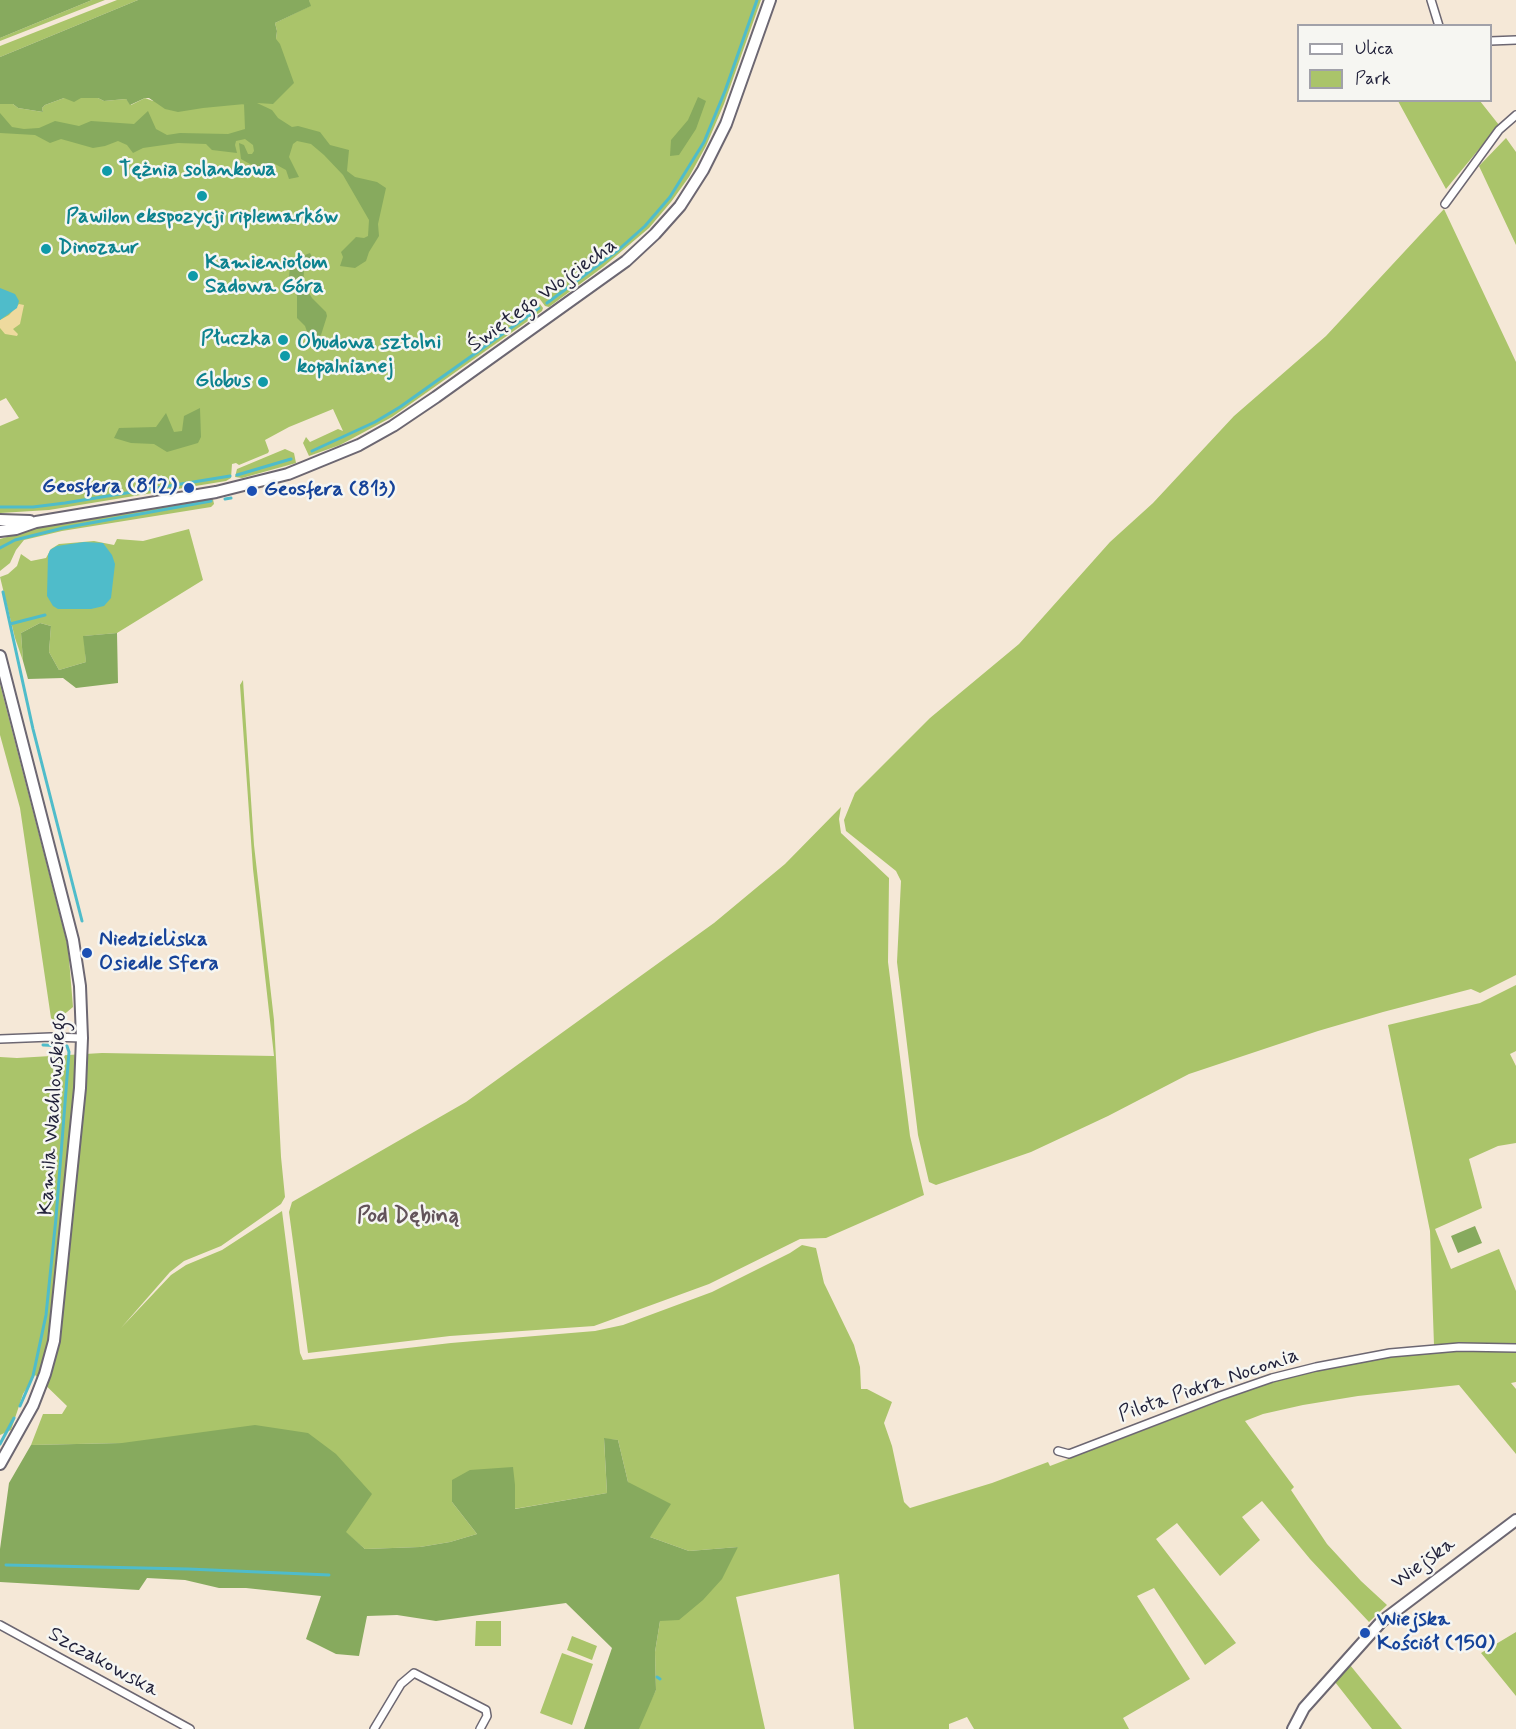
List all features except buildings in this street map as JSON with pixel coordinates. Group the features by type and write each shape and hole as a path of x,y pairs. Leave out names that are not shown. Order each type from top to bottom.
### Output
{"street":[{"name":"Świętego Wojciecha","path":"0,531 16,529 36,522 236,488 288,474 328,459 408,417 566,305 641,248 668,219 692,188 714,150 726,124 770,0"},
{"path":"1431,0 1438,24"},
{"path":"1492,41 1516,40"},
{"path":"1445,204 1499,130 1516,115"},
{"name":"Świętego Wojciecha","path":"0,520 36,522"},
{"name":"Kamila Wachlowskiego","path":"0,656 73,940 80,986 82,1038 80,1088 54,1341 33,1405 0,1464"},
{"path":"0,1039 82,1038"},
{"name":"Pilota Piotra Noconia","path":"1058,1451 1069,1454 1220,1396 1272,1378 1316,1367 1390,1353 1459,1347 1516,1348"},
{"name":"Wiejska","path":"1293,1729 1304,1708 1370,1632 1385,1618 1516,1520"},
{"name":"Szczakowska","path":"0,1625 190,1729"},
{"path":"374,1729 401,1684 414,1672 486,1710 487,1716 480,1729"}],"green space":[{"path":"0,0 92,0 0,38"},
{"path":"92,0 105,0 0,41 0,38"},
{"path":"117,0 138,0 0,57 0,46"},
{"path":"138,0 309,0 311,6 275,23 276,39 280,44 294,83 273,104 257,103 272,110 278,118 292,127 298,126 320,132 330,145 349,150 347,171 355,177 377,182 386,188 378,224 379,236 366,261 355,268 340,266 343,257 341,252 356,237 368,236 369,220 343,175 311,144 297,141 293,144 289,157 299,177 289,179 286,170 273,163 266,173 241,159 239,143 244,145 248,154 254,151 253,145 245,139 236,141 237,153 212,150 206,144 178,143 143,148 133,153 127,145 118,141 93,148 61,139 50,143 35,135 0,133 0,113 12,127 24,129 39,128 55,121 79,126 91,121 134,124 148,111 156,129 167,135 228,134 245,129 244,104 178,112 165,109 149,98 130,105 126,99 104,101 98,98 81,98 74,102 64,98 45,105 42,108 43,112 18,108 13,104 0,104 0,57"},
{"path":"309,0 761,0 724,104 706,146 689,177 649,228 603,267 549,307 545,306 539,298 537,300 543,308 542,311 392,417 340,445 309,456 303,443 306,437 310,442 338,429 343,431 333,409 289,427 265,440 268,453 239,465 232,464 231,478 226,481 49,510 0,513 0,426 19,418 6,398 0,401 0,104 13,104 18,108 43,112 42,108 45,105 64,98 98,98 104,101 126,99 131,105 145,98 153,101 276,39 275,23 310,6"},
{"path":"698,97 706,101 696,129 679,155 670,156 671,140 688,120"},
{"path":"1399,102 1481,102 1499,125 1446,189"},
{"path":"1506,138 1516,152 1516,245 1479,166"},
{"path":"1444,209 1516,362 1516,975 1480,993 1471,989 1383,1012 1189,1074 1108,1116 1031,1152 936,1185 929,1182 918,1135 897,962 901,881 896,871 846,831 844,820 855,793 930,718 1019,644 1110,542 1153,503 1234,416 1326,336"},
{"path":"310,253 312,257 304,271 303,283 327,316 321,335 311,343 305,326 297,318 297,296 289,277 290,266 297,265 305,255"},
{"path":"200,408 201,437 198,443 167,452 154,444 131,443 114,438 119,428 156,427 166,413 174,432 182,431 184,416"},
{"path":"285,449 294,453 296,463 242,478 235,477 237,469"},
{"path":"210,497 214,504 211,507 62,531 24,540 10,563 0,571 0,539 7,537 7,533"},
{"path":"189,529 203,580 117,633 84,636 86,662 59,670 49,652 51,626 40,623 21,633 23,661 0,577 8,574 17,566 21,554 31,561 46,558 51,549 59,544 94,541 114,545 117,539 143,541"},
{"path":"40,623 51,626 49,652 59,670 86,662 83,636 117,633 118,683 76,688 63,678 28,679 23,661 21,633"},
{"path":"243,680 254,845 274,1020 285,1197 281,1204 221,1246 184,1261 170,1272 121,1328 171,1275 186,1265 222,1250 282,1211 300,1353 303,1360 451,1343 595,1331 623,1325 712,1292 802,1245 816,1248 824,1283 854,1345 860,1367 861,1389 867,1389 892,1402 884,1423 892,1446 904,1502 910,1508 992,1483 1048,1462 1050,1466 1257,1387 1294,1376 1387,1357 1458,1351 1516,1352 1516,1382 1511,1383 1516,1389 1516,1454 1459,1385 1358,1396 1303,1405 1263,1414 1245,1421 1294,1487 1291,1490 1327,1544 1387,1605 1369,1622 1310,1559 1262,1501 1242,1517 1260,1540 1220,1576 1177,1523 1156,1539 1236,1643 1205,1665 1154,1588 1137,1596 1190,1679 1123,1718 1129,1729 974,1729 967,1717 949,1724 949,1729 854,1729 839,1574 736,1597 765,1729 636,1729 656,1690 655,1652 660,1621 738,1547 689,1551 650,1537 628,1482 618,1440 604,1439 607,1493 514,1509 515,1485 452,1502 477,1534 420,1547 365,1549 345,1532 122,1443 31,1445 43,1414 62,1414 67,1406 35,1375 23,1394 11,1430 0,1435 0,1057 102,1053 274,1056 253,869 240,685"},
{"path":"0,684 68,947 73,1007 55,1022 51,1018 20,808 0,735"},
{"path":"841,807 839,819 841,833 889,878 888,962 910,1136 924,1195 826,1238 800,1239 709,1284 594,1326 450,1336 308,1353 289,1212 292,1202 466,1102 714,923 785,864"},
{"path":"1516,985 1516,1051 1510,1054 1516,1066 1516,1143 1498,1146 1469,1159 1482,1208 1435,1229 1451,1269 1499,1249 1516,1291 1516,1343 1434,1345 1430,1231 1388,1025 1480,1003"},
{"path":"1475,1226 1482,1243 1458,1253 1451,1236"},
{"path":"255,1425 308,1433 336,1454 372,1494 346,1532 365,1549 420,1547 477,1534 452,1502 452,1480 470,1470 513,1467 515,1509 607,1493 604,1438 618,1440 628,1482 671,1504 650,1537 689,1551 738,1547 722,1579 703,1600 679,1620 660,1621 655,1652 656,1690 639,1729 584,1729 612,1648 566,1603 436,1621 397,1615 367,1616 359,1656 336,1654 306,1639 321,1596 246,1588 219,1588 185,1580 147,1578 139,1590 0,1582 0,1549 9,1483 31,1445 122,1443"},
{"path":"476,1621 501,1621 501,1646 475,1646"},
{"path":"1516,1632 1516,1696 1481,1653"},
{"path":"572,1636 597,1646 592,1660 567,1650"},
{"path":"562,1653 593,1664 572,1725 540,1713"},
{"path":"1350,1665 1402,1729 1372,1729 1335,1682"}],"sand":[{"path":"19,304 24,305 20,324 13,329 18,334 17,336 5,334 0,328 0,320 9,315"}],"water":[{"path":"0,288 15,294 19,301 17,308 0,320"},
{"path":"84,542 103,543 112,555 115,564 111,598 104,606 91,609 58,609 53,606 47,596 48,555 50,550 57,546"}],"waterway":[{"path":"547,303 617,251 645,226 670,197 704,142 725,91 757,0"},
{"path":"312,451 375,422 400,407 539,308"},
{"path":"237,475 291,459"},
{"path":"0,507 33,507 65,503 230,476"},
{"path":"225,499 231,498"},
{"path":"0,548 15,540 63,528 211,501"},
{"path":"3,592 33,729 82,921"},
{"path":"10,624 45,615"},
{"path":"20,1406 33,1376 46,1315 69,1052 67,1046 43,1045"},
{"path":"0,1444 14,1418"},
{"path":"6,1565 329,1575"}],"place":[{"name":"Tężnia solankowa","path":"107,171"},
{"name":"Pawilon ekspozycji riplemarków","path":"202,196"},
{"name":"Dinozaur","path":"46,249"},
{"name":"Kamieniołom Sadowa Góra","path":"193,276"},
{"name":"Płuczka","path":"283,340"},
{"name":"Obudowa sztolni kopalnianej","path":"285,356"},
{"name":"Globus","path":"263,382"},
{"name":"Geosfera (812)","path":"189,488"},
{"name":"Geosfera (813)","path":"252,491"},
{"name":"Niedzieliska Osiedle Sfera","path":"87,953"},
{"name":"Wiejska Kościół (150)","path":"1365,1633"}],"district":[{"name":"Pod Dębiną","path":"408,1217"}]}
